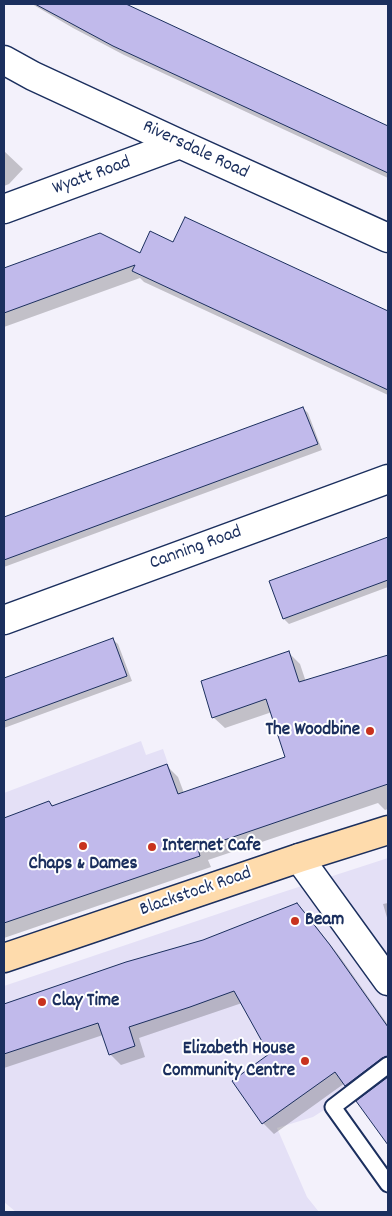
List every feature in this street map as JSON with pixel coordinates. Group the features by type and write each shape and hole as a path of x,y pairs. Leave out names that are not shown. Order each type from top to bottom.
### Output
{"main road":[{"name":"Blackstock Road","path":"4,958 299,858 388,830"}],"street":[{"name":"Riversdale Road","path":"4,60 33,76 388,238"},
{"name":"Wyatt Road","path":"4,210 180,144"},
{"name":"Canning Road","path":"4,620 388,478"},
{"path":"299,858 388,981"}],"lane":[{"path":"388,1065 333,1107 388,1184"}],"shaded area":[{"path":"141,741 146,755 163,749 200,856 4,923 4,793"},
{"path":"388,858 388,1069 313,1117 277,1128 307,1197 319,1212 16,1212 4,1202 4,986"}],"building":[{"path":"35,4 126,4 388,126 388,173 113,46"},
{"path":"185,217 388,311 388,390 132,271 135,265 4,313 4,268 100,233 140,253 150,231 173,242"},
{"path":"303,407 318,444 4,560 4,517"},
{"path":"388,537 388,580 283,619 269,581"},
{"path":"113,638 127,676 4,721 4,678"},
{"path":"289,651 299,682 388,655 388,784 198,849 200,856 4,923 4,818 49,801 52,806 167,764 178,794 285,757 266,699 212,718 201,681"},
{"path":"297,903 330,945 388,1027 388,1056 382,1058 345,1086 335,1072 262,1124 232,1081 269,1054 234,991 129,1027 135,1046 109,1055 98,1023 4,1054 4,1004 126,962 203,940"},
{"path":"388,1077 388,1145 356,1101"}],"place":[{"name":"The Woodbine","path":"370,731"},
{"name":"Chaps & Dames","path":"83,846"},
{"name":"Internet Cafe","path":"152,847"},
{"name":"Beam","path":"295,921"},
{"name":"Clay Time","path":"42,1002"},
{"name":"Elizabeth House Community Centre","path":"305,1061"}]}
